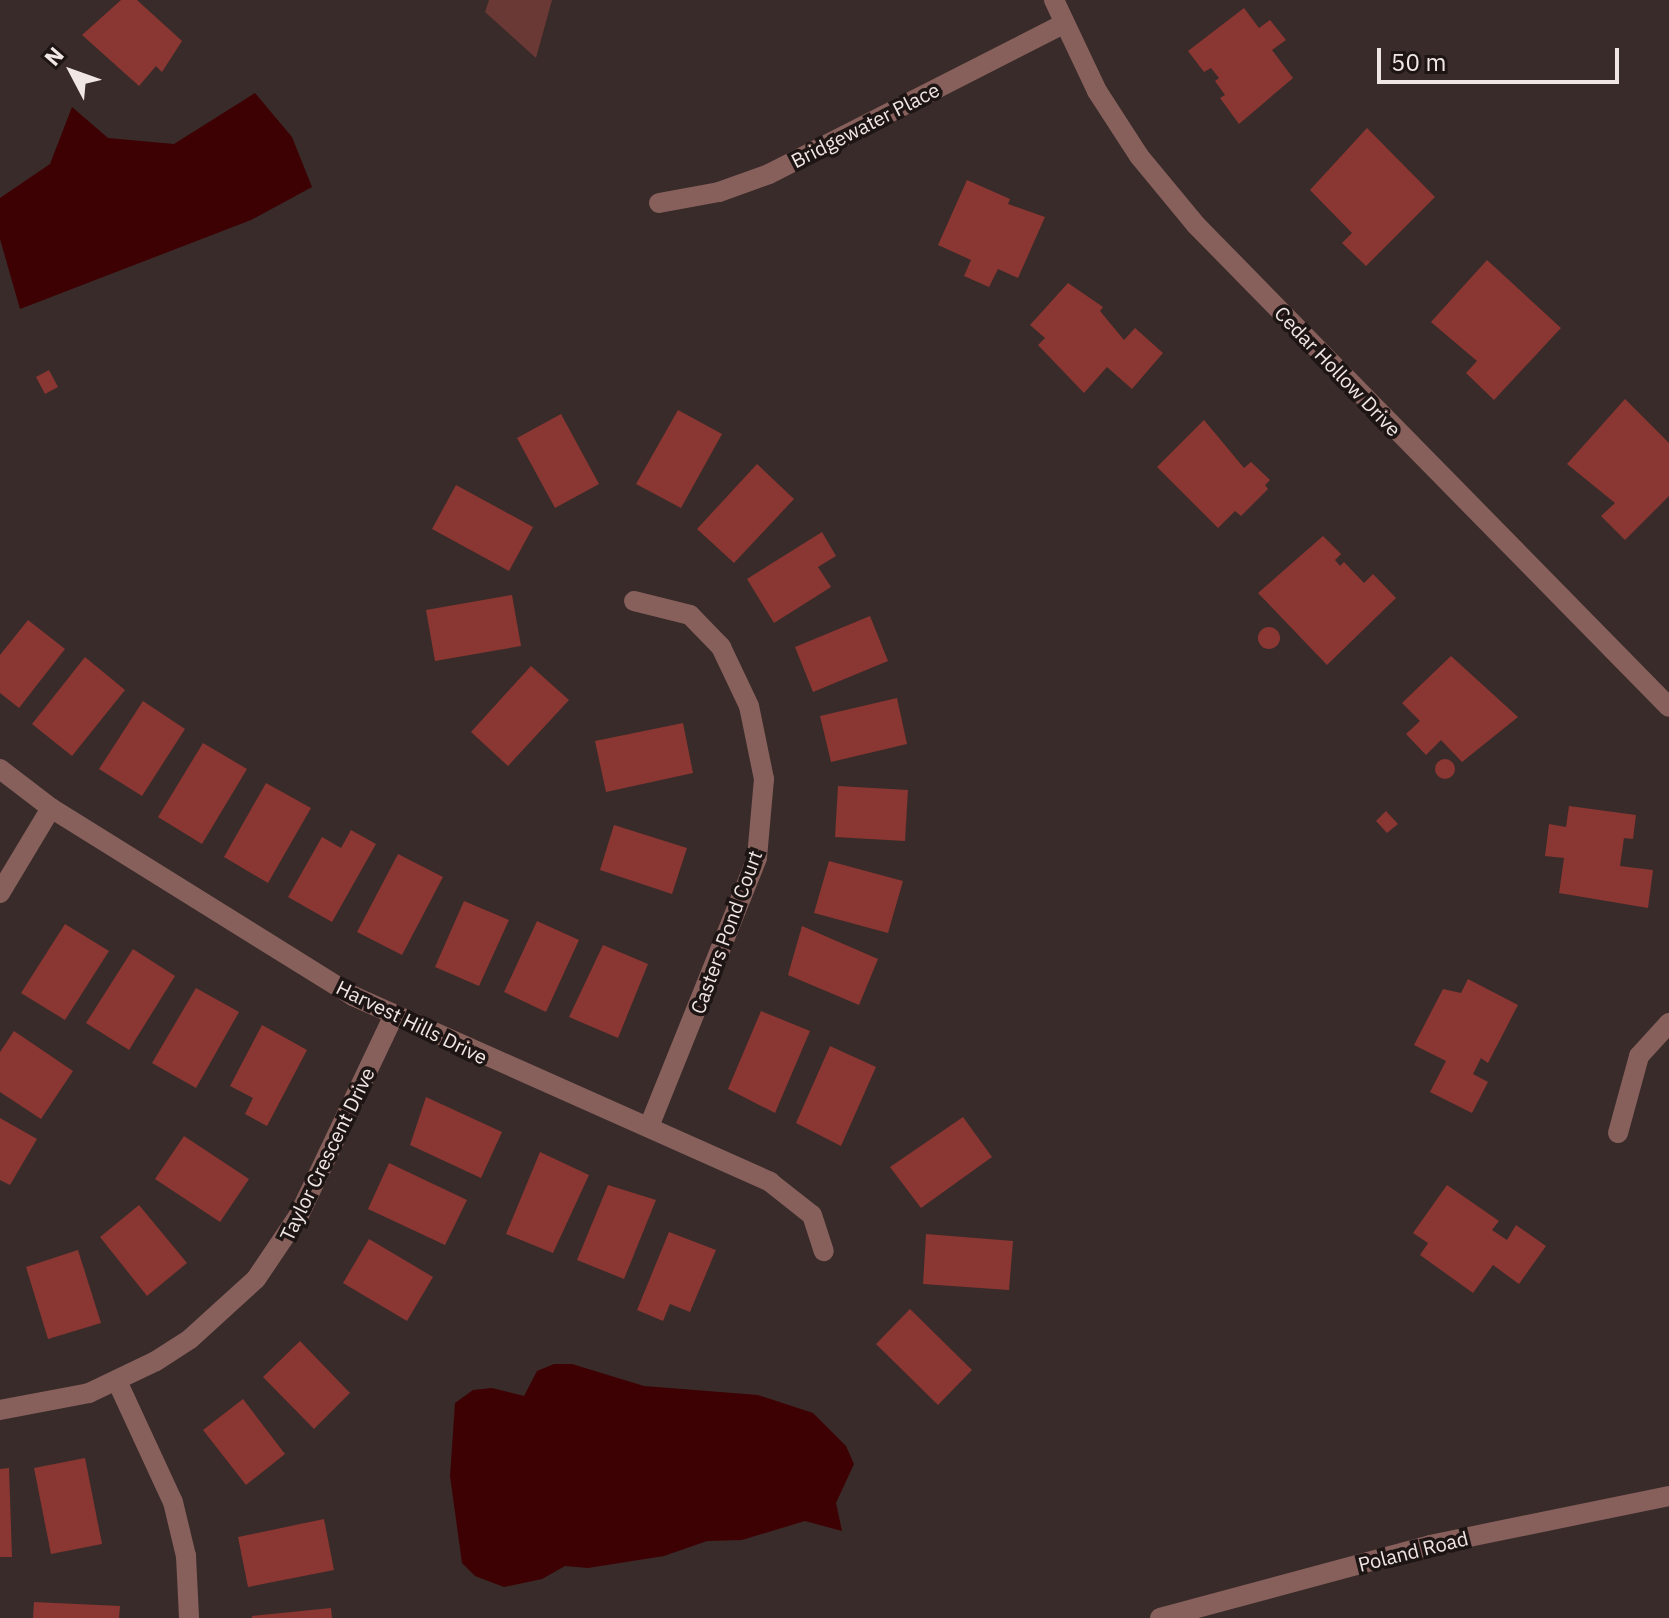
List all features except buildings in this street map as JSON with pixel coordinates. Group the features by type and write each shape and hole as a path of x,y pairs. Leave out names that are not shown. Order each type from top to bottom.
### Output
{"street":[{"name":"Cedar Hollow Drive","path":"1054,0 1097,91 1139,156 1196,225 1669,707"},
{"name":"Bridgewater Place","path":"659,203 719,192 769,174 1063,24"},
{"name":"Casters Pond Court","path":"634,601 690,615 721,647 749,706 764,779 757,858 649,1127"},
{"name":"Harvest Hills Drive","path":"0,769 51,808 393,1017 770,1182 812,1215 824,1251"},
{"path":"0,893 51,808"},
{"name":"Taylor Crescent Drive","path":"0,1410 89,1393 117,1381 190,1339 256,1279 283,1244 393,1017"},
{"path":"1618,1133 1639,1056 1669,1023"},
{"path":"117,1381 173,1502 186,1556 189,1618"},
{"name":"Poland Road","path":"1160,1618 1430,1545 1669,1496"}],"shaded area":[{"path":"489,0 552,0 536,58 485,12"},
{"path":"255,93 292,137 312,187 251,220 20,309 0,239 0,198 50,164 72,107 108,138 174,144"},
{"path":"554,1364 572,1364 644,1386 758,1395 813,1413 846,1446 854,1464 836,1503 842,1531 805,1521 742,1540 707,1541 664,1556 588,1568 565,1566 542,1579 504,1587 475,1576 462,1563 450,1476 455,1403 473,1390 492,1388 524,1396 537,1371"}]}
